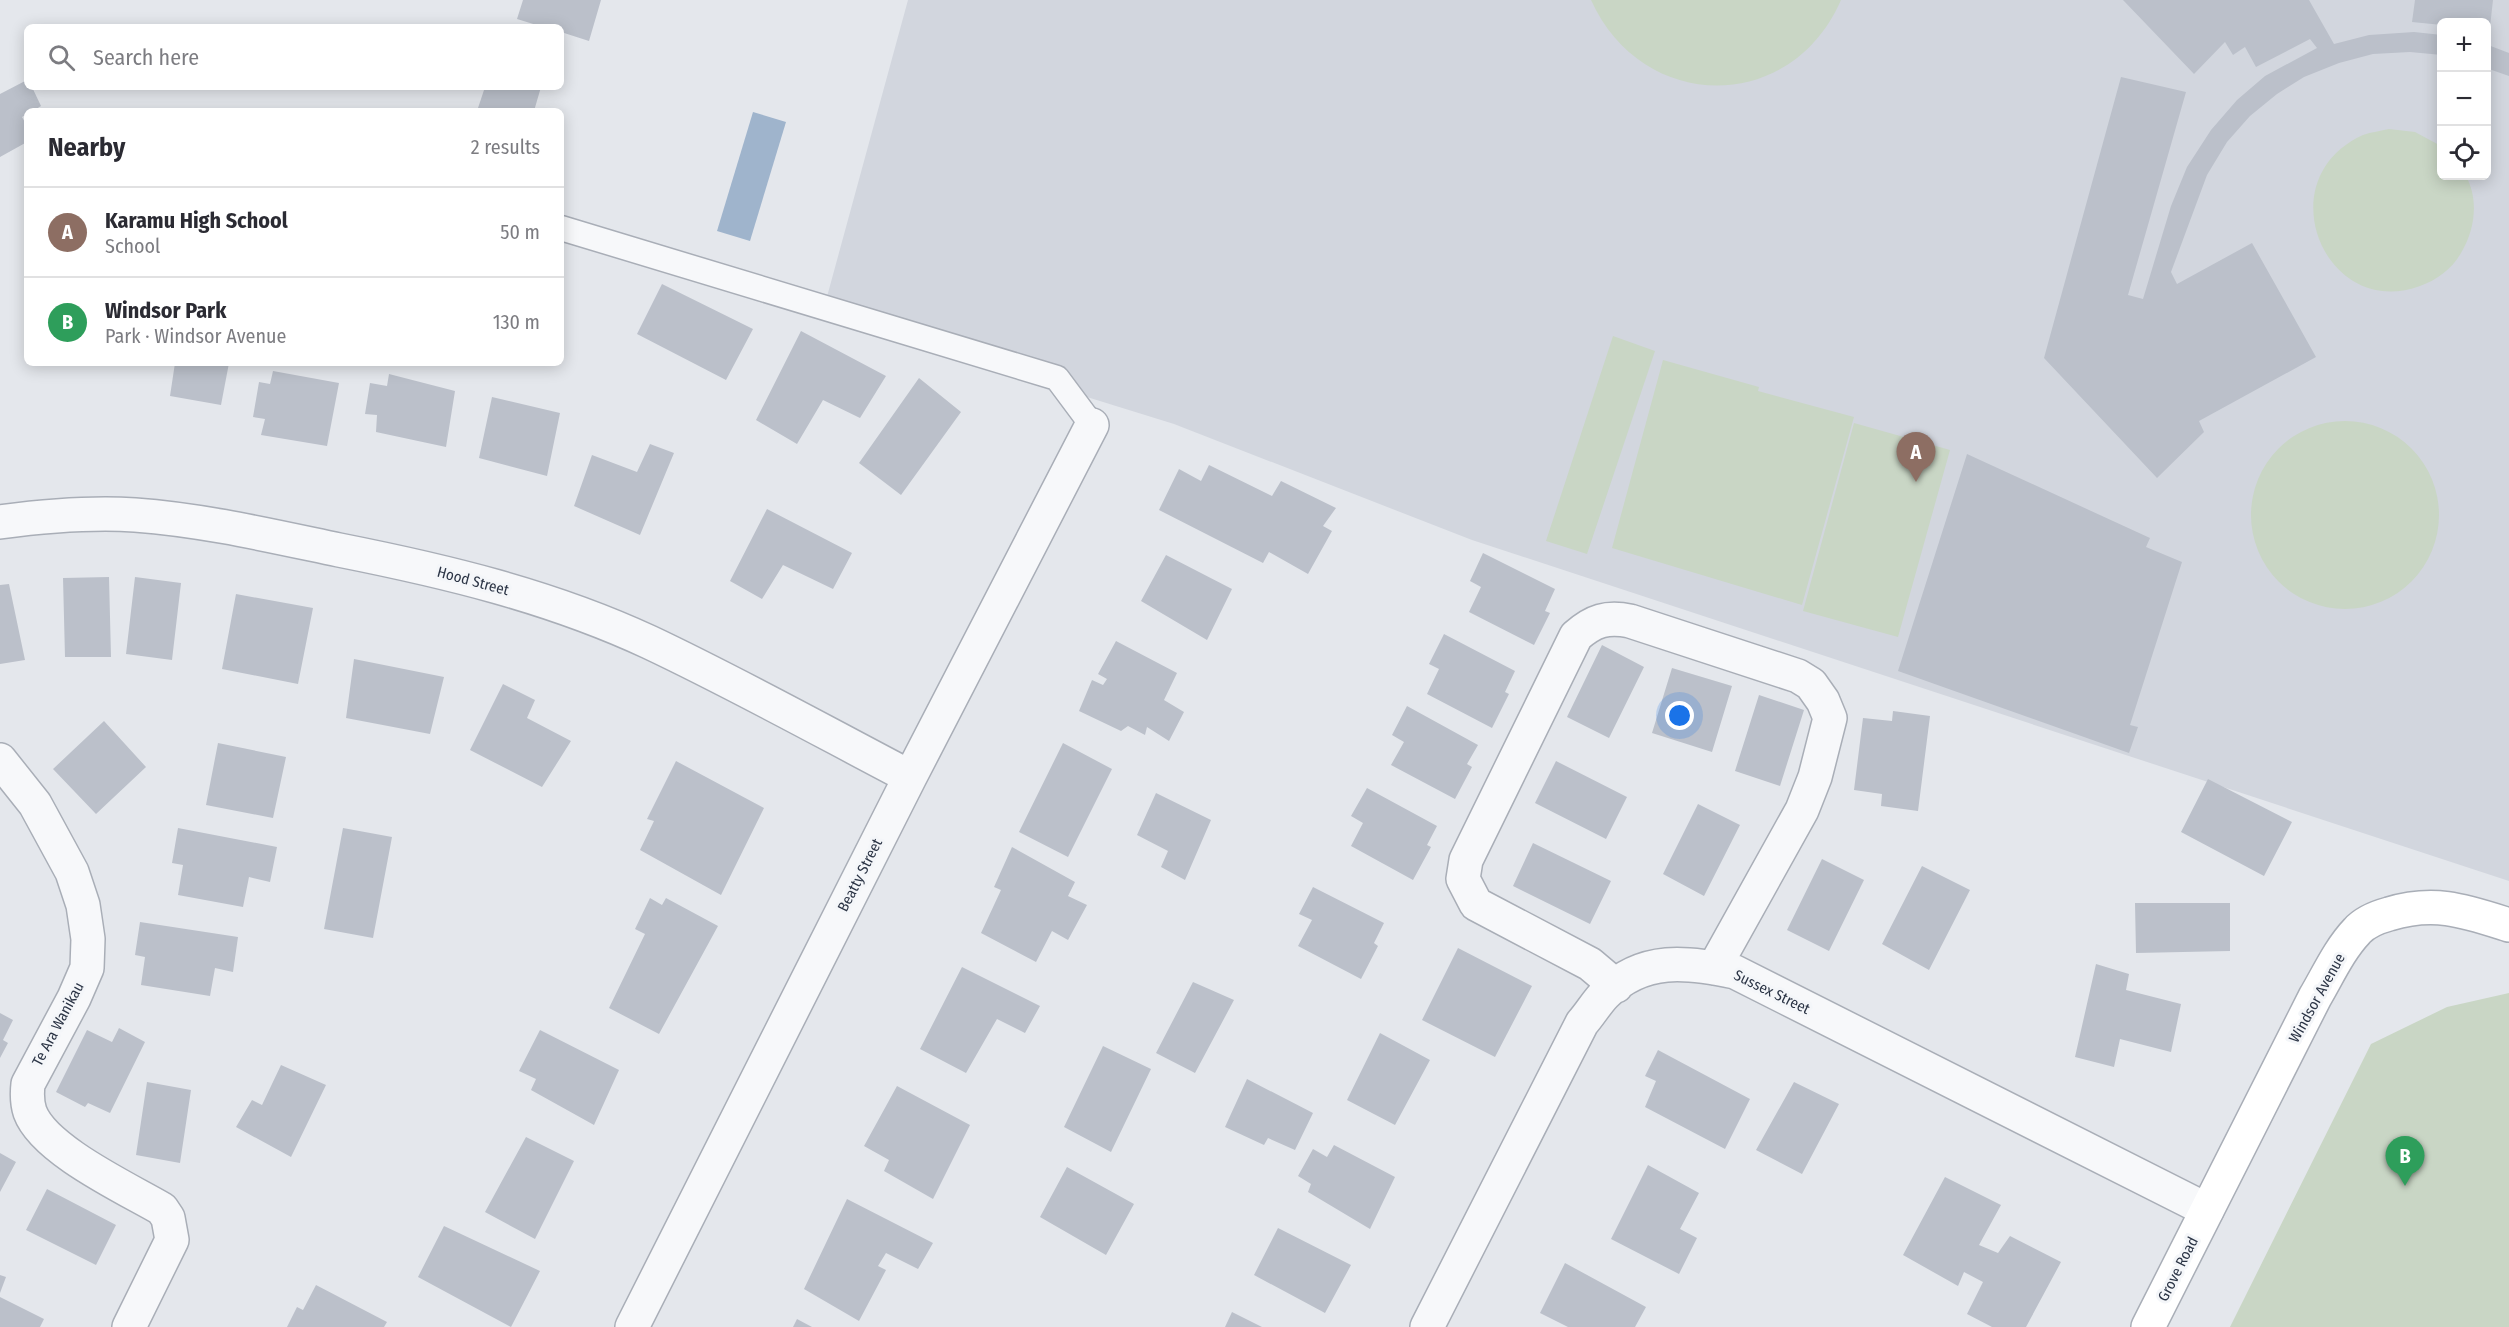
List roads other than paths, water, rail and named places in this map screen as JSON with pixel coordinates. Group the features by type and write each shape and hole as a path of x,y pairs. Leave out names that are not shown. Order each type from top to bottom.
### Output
{"main road":[{"name":"Windsor Avenue","path":"2207,1210 2315,997 2342,951 2358,930 2380,917 2403,910 2431,906 2460,909 2509,925"},
{"name":"Grove Road","path":"2148,1327 2207,1210"}],"street":[{"name":"Beatty Street","path":"632,1327 910,777 1092,425"},
{"name":"Hood Street","path":"0,522 56,515 135,515 231,528 384,559 473,580 551,603 648,642 910,777"},
{"path":"1616,986 1590,964 1476,904 1463,879 1466,860 1576,636 1587,626 1613,617 1798,676 1811,684 1823,701 1830,718 1810,792 1714,968"},
{"name":"Te Ara Wanikau","path":"0,760 35,804 68,864 83,905 88,939 87,968 74,998 28,1084 27,1099 30,1112 38,1127 59,1148 162,1209 168,1218 172,1240 129,1327"},
{"name":"Sussex Street","path":"1427,1327 1582,1023 1606,993 1616,986 1640,970 1669,964 1698,964 1735,972 2207,1210"}],"lane":[{"path":"564,229 1057,378 1092,425"}],"water":[{"path":"753,112 786,122 750,241 717,231"}],"place":[{"name":"Karamu High School","path":"1916,482"},
{"name":"Windsor Park","path":"2405,1186"}]}
